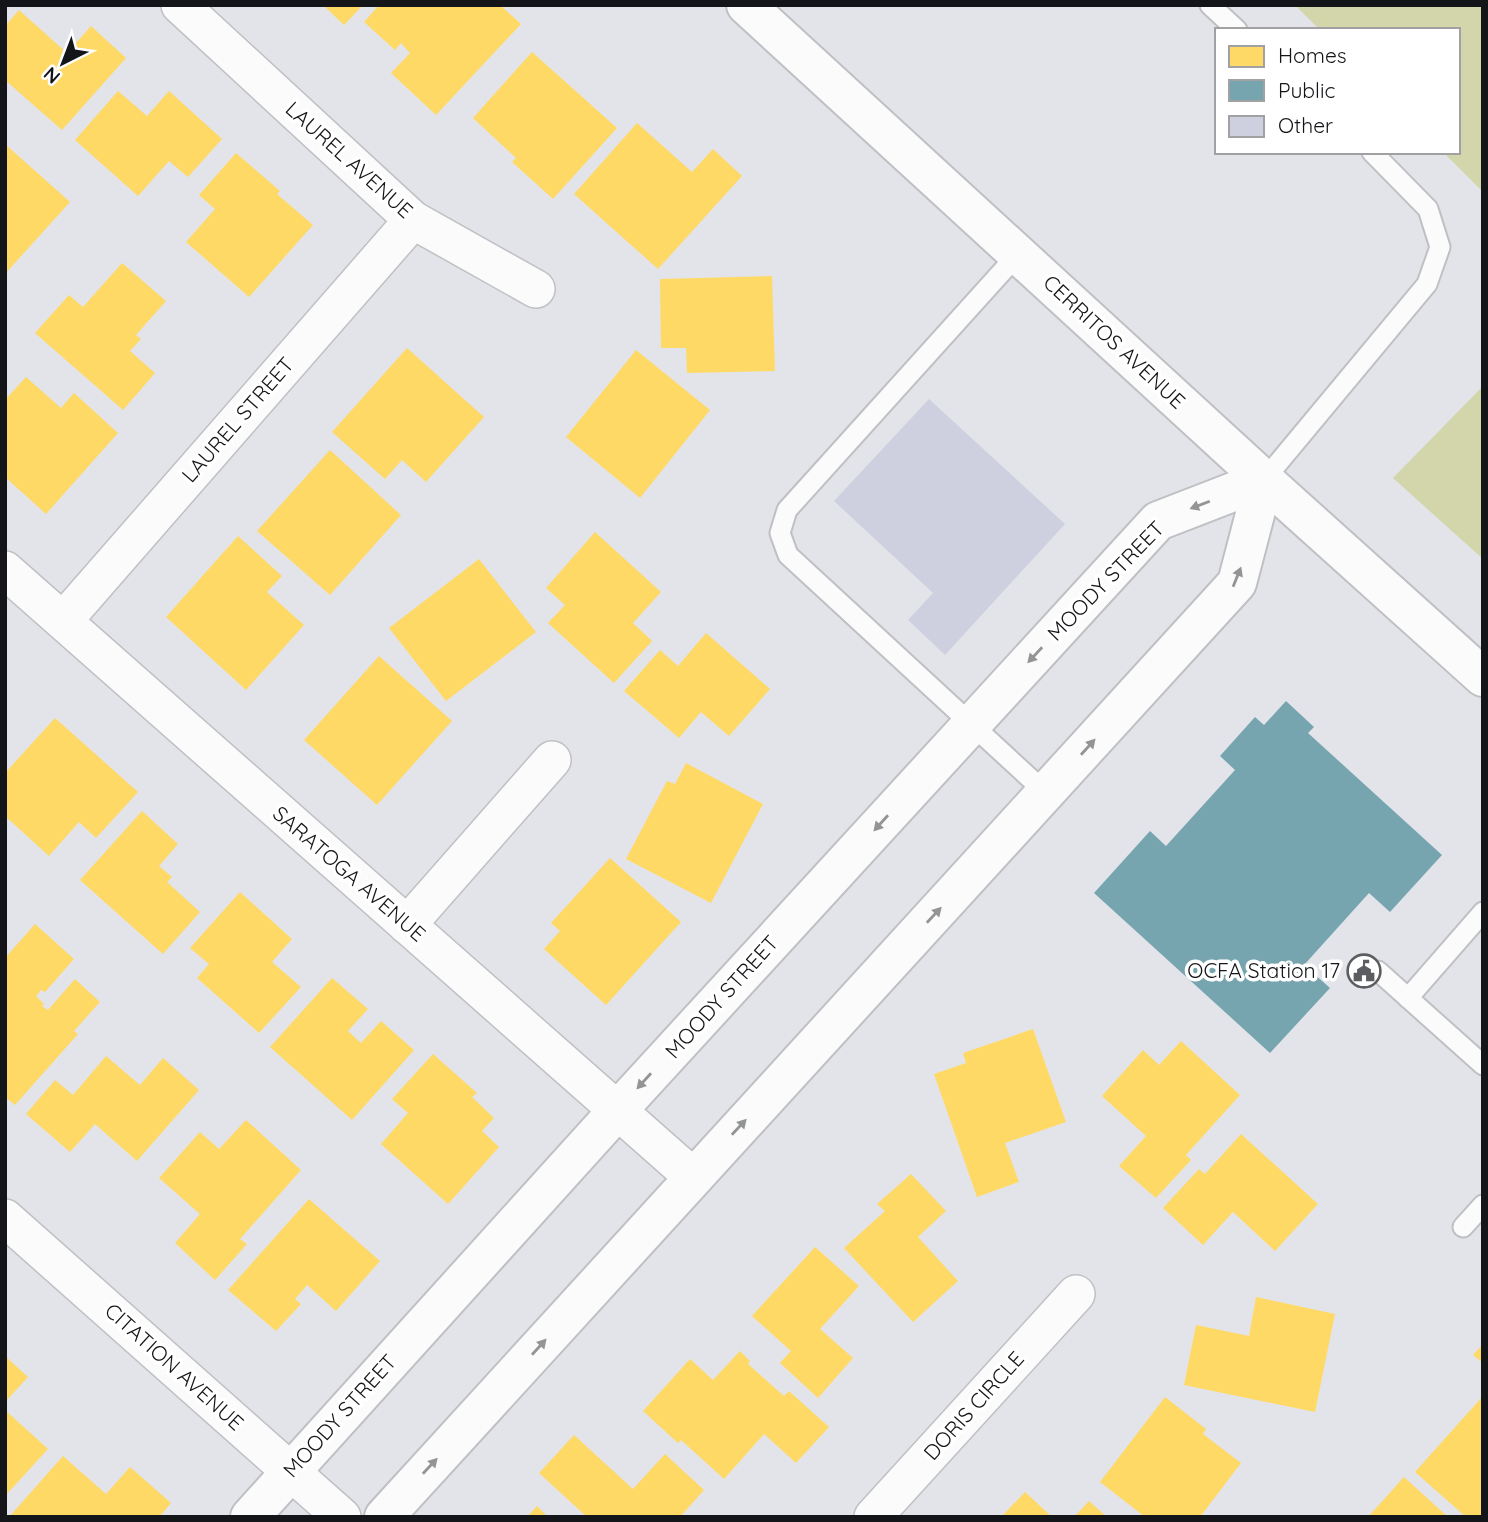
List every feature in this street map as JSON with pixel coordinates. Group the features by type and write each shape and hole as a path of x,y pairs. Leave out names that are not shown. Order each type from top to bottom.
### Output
{"main road":[{"name":"CERRITOS AVENUE","path":"746,5 1483,677"},
{"name":"MOODY STREET","path":"250,1517 1157,521 1264,480"},
{"path":"384,1517 1237,583 1264,480"}],"street":[{"name":"LAUREL AVENUE","path":"180,5 413,220 536,289"},
{"name":"LAUREL STREET","path":"62,621 413,220"},
{"name":"SARATOGA AVENUE","path":"5,570 693,1177"},
{"path":"407,925 552,760"},
{"name":"CITATION AVENUE","path":"5,1218 342,1517"},
{"name":"DORIS CIRCLE","path":"873,1517 1076,1294"}],"lane":[{"path":"1209,5 1235,28"},
{"path":"1264,480 1427,284 1440,247 1428,209 1374,154"},
{"path":"1018,254 787,510 780,533 788,555 1046,793"},
{"path":"1408,998 1483,912"},
{"path":"1378,971 1483,1065"},
{"path":"1463,1227 1483,1205"}],"green space":[{"path":"1295,5 1483,5 1483,192 1445,154 1460,154 1460,28 1318,28"},
{"path":"1483,386 1483,559 1393,478"}],"building: Homes":[{"path":"323,5 363,5 344,25"},
{"path":"379,5 500,5 521,24 436,115 391,73 410,53 401,43 395,50 364,22"},
{"path":"19,10 67,53 91,26 126,58 62,130 5,80 5,26"},
{"path":"532,52 617,128 553,199 512,162 516,158 473,118"},
{"path":"118,91 147,116 169,91 222,139 188,177 169,161 138,196 75,140"},
{"path":"637,123 692,172 713,149 742,176 658,269 574,194"},
{"path":"5,144 70,202 5,274"},
{"path":"236,153 280,191 277,194 313,225 249,297 186,242 215,209 199,195"},
{"path":"122,263 166,301 136,335 141,339 130,351 155,373 123,410 35,333 69,295 83,307"},
{"path":"772,276 775,371 687,373 686,348 661,348 660,279"},
{"path":"407,348 484,417 426,482 402,460 385,479 332,432"},
{"path":"636,350 710,410 640,498 566,437"},
{"path":"26,377 61,408 74,393 118,433 46,514 5,477 5,400"},
{"path":"330,450 401,515 330,595 257,531"},
{"path":"595,532 661,592 633,623 652,641 614,683 548,623 565,605 546,588"},
{"path":"238,536 282,576 267,592 304,625 246,690 166,617"},
{"path":"479,559 536,632 446,701 389,628"},
{"path":"706,633 770,689 729,736 701,712 679,738 624,691 660,650 678,666"},
{"path":"379,656 452,721 377,805 304,740"},
{"path":"55,718 138,792 96,838 79,822 49,856 5,816 5,773"},
{"path":"686,763 763,804 711,903 626,859 667,781 675,784"},
{"path":"142,811 178,844 159,866 172,877 167,882 200,912 163,954 80,880"},
{"path":"610,858 681,922 606,1005 544,949 560,931 551,923"},
{"path":"240,892 292,939 272,962 301,987 259,1033 197,978 209,964 190,948"},
{"path":"35,924 74,959 45,992 41,990 36,996 44,1004 42,1006 48,1010 75,979 100,1002 74,1031 78,1034 15,1105 5,1097 5,958"},
{"path":"332,978 368,1009 348,1031 361,1043 381,1021 414,1050 352,1120 270,1047"},
{"path":"1033,1029 1066,1122 1005,1143 1019,1182 977,1197 934,1074 966,1063 963,1053"},
{"path":"1181,1041 1240,1095 1186,1155 1191,1160 1156,1198 1119,1166 1146,1136 1102,1096 1143,1050 1159,1065"},
{"path":"433,1054 477,1093 472,1097 494,1118 482,1131 499,1147 448,1204 381,1144 408,1113 392,1099"},
{"path":"106,1056 140,1085 163,1058 199,1090 137,1161 95,1124 70,1152 26,1114 55,1080 73,1095"},
{"path":"246,1120 301,1170 240,1239 247,1244 215,1280 175,1243 200,1214 159,1178 200,1132 219,1149"},
{"path":"1241,1134 1318,1204 1275,1251 1233,1212 1203,1245 1163,1208 1199,1169 1205,1174"},
{"path":"911,1174 946,1211 918,1237 958,1281 913,1322 844,1248 885,1211 877,1204"},
{"path":"309,1199 380,1261 336,1311 307,1285 295,1299 301,1304 276,1331 228,1290"},
{"path":"815,1247 859,1286 820,1329 853,1358 818,1398 780,1363 791,1351 752,1316"},
{"path":"1256,1297 1335,1314 1315,1412 1184,1385 1196,1325 1249,1336"},
{"path":"1483,1344 1483,1363 1473,1355"},
{"path":"740,1351 750,1361 748,1364 784,1396 789,1391 829,1427 796,1463 764,1434 724,1479 681,1440 678,1443 643,1411 690,1359 713,1380"},
{"path":"5,1356 28,1377 5,1402"},
{"path":"1483,1396 1483,1517 1466,1517 1415,1472"},
{"path":"1165,1397 1206,1429 1203,1434 1241,1463 1200,1517 1145,1517 1100,1482"},
{"path":"5,1410 48,1449 5,1496"},
{"path":"574,1435 633,1489 665,1454 704,1490 680,1517 587,1517 539,1473"},
{"path":"63,1456 106,1494 130,1467 171,1503 159,1517 9,1517"},
{"path":"1404,1477 1448,1517 1368,1517"},
{"path":"1025,1492 1052,1517 1001,1517"},
{"path":"1089,1501 1107,1517 1074,1517"},
{"path":"537,1506 548,1517 527,1517"}],"building: Public":[{"path":"1286,701 1314,727 1308,733 1442,855 1390,912 1369,893 1304,965 1330,988 1270,1053 1094,893 1150,831 1166,846 1235,770 1220,756 1255,717 1264,725"}],"building: Other":[{"path":"929,399 1065,524 945,655 908,620 933,593 834,501"}],"place":[{"name":"OCFA Station 17","path":"1364,971"}]}
